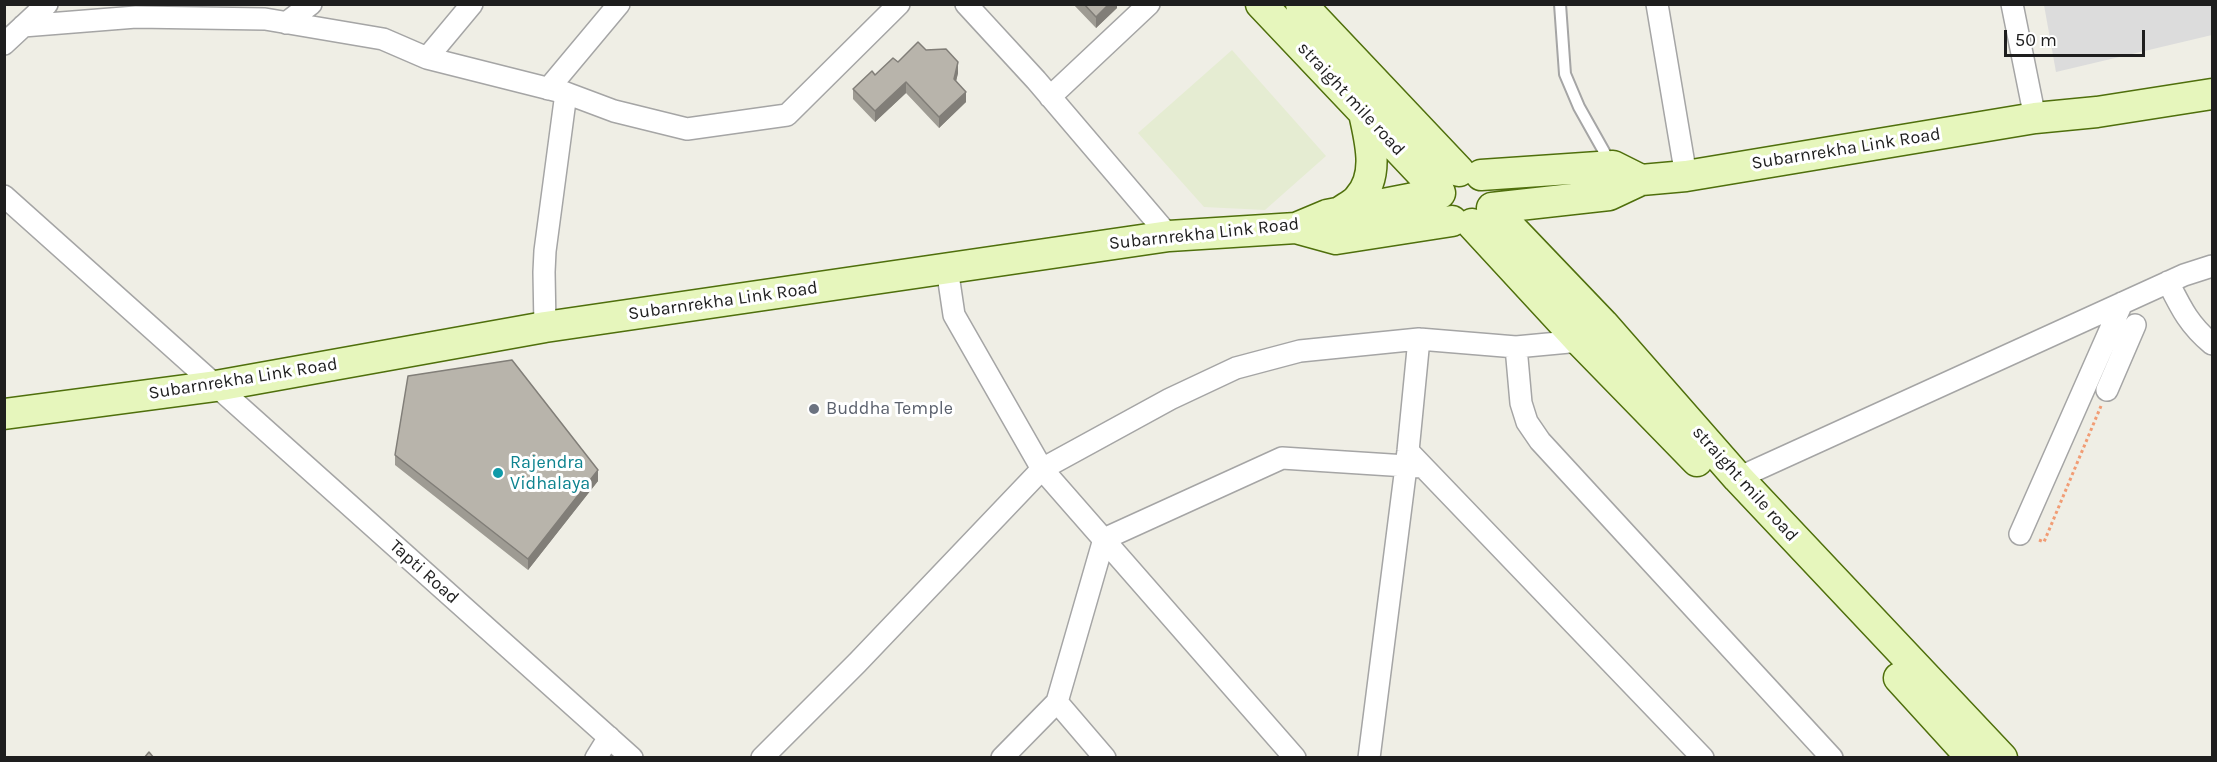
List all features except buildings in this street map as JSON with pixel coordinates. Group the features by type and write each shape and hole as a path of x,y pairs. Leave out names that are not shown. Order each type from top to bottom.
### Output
{"street":[{"path":"4,44 47,4"},
{"path":"286,23 311,4"},
{"path":"427,57 472,4"},
{"path":"545,327 545,251 557,91 619,4"},
{"path":"23,26 136,17 265,19 383,39 427,57 557,91 614,111 687,129 787,115 899,4"},
{"path":"966,4 1050,97 1169,236"},
{"path":"1050,97 1149,4"},
{"name":"straight mile road","path":"1261,4 1364,113 1460,180 1489,183 1493,191 1472,218"},
{"name":"straight mile road","path":"1301,4 1460,180"},
{"path":"1657,4 1686,176"},
{"path":"2012,4 2034,118"},
{"name":"Subarnrekha Link Road","path":"1641,180 1686,176 2034,118 2097,112 2212,94"},
{"path":"1339,213 1357,201 1366,190 1371,173 1372,148 1364,113"},
{"path":"1613,166 1641,180"},
{"name":"Subarnrekha Link Road","path":"4,414 216,386 545,327 1169,236 1296,228 1327,215 1460,180 1613,166"},
{"name":"straight mile road","path":"1460,180 1440,204 1443,210 1472,218 1603,324 1738,478 2002,758"},
{"path":"1296,228 1336,239 1609,195 1641,180"},
{"name":"Tapti Road","path":"4,196 633,758"},
{"name":"straight mile road","path":"1472,218 1492,248 1726,490 1972,758"},
{"path":"1738,478 2184,274 2212,266"},
{"path":"947,268 954,315 1042,469 1295,758"},
{"path":"2168,282 2193,327 2212,344"},
{"path":"2020,534 2122,303"},
{"path":"2107,390 2135,325"},
{"path":"762,758 857,663 1042,469 1170,399 1236,368 1300,351 1419,339 1516,347 1580,341"},
{"path":"1369,758 1412,462 1419,339"},
{"path":"1516,347 1521,403 1527,422 1540,441 1832,758"},
{"path":"1002,758 1057,702 1104,539 1282,458 1412,462 1703,758"},
{"path":"1057,702 1105,758"},
{"path":"596,758 609,737"}],"lane":[{"path":"1560,4 1565,74 1579,107 1613,166"}],"path":[{"path":"2020,534 2044,542 2107,390"}],"shaded area":[{"path":"2044,5 2212,5 2212,35 2056,72"}],"green space":[{"path":"1232,50 1326,156 1265,210 1204,207 1138,133"}],"place":[{"name":"Buddha Temple","path":"814,409"},
{"name":"Rajendra Vidhalaya","path":"498,473"}]}
